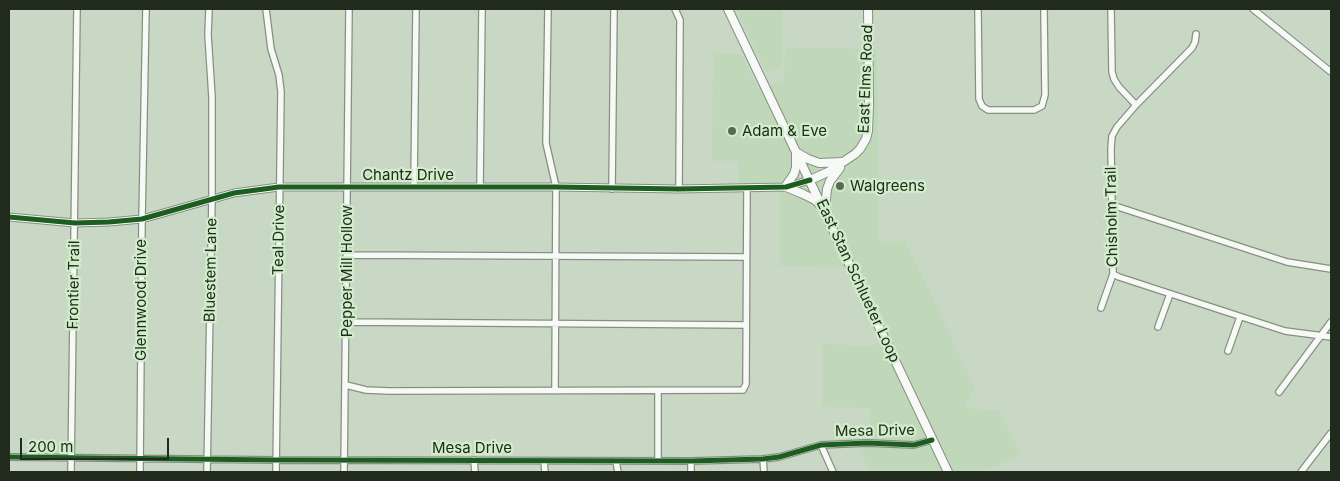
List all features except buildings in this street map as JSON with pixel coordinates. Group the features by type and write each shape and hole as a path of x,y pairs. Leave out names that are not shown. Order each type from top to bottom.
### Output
{"main road":[{"name":"East Stan Schlueter Loop","path":"728,9 948,472"},
{"name":"East Elms Road","path":"810,180 844,162 864,144 868,131 868,9"},
{"path":"796,152 819,163 844,162"},
{"path":"796,152 794,174 785,188 814,200 824,209"},
{"path":"824,209 826,190 830,180 844,162"}],"street":[{"name":"Frontier Trail","path":"71,472 77,9"},
{"name":"Glennwood Drive","path":"140,472 146,9"},
{"name":"Bluestem Lane","path":"207,472 212,199 212,97 208,35 209,9"},
{"name":"Teal Drive","path":"266,9 271,49 279,75 281,92 276,472"},
{"name":"Pepper Mill Hollow","path":"344,472 349,9"},
{"path":"414,187 416,9"},
{"path":"480,187 482,9"},
{"path":"548,9 546,143 556,187 555,391"},
{"path":"612,189 614,9"},
{"path":"675,9 680,20 679,189"},
{"path":"978,9 980,99 982,106 988,110 1034,110 1042,106 1045,95 1044,9"},
{"path":"1111,9 1112,72 1119,87 1136,105"},
{"path":"1253,9 1331,72"},
{"name":"Chisholm Trail","path":"1196,34 1192,48 1136,105 1117,127 1112,136 1113,274 1285,331 1331,336"},
{"name":"Chantz Drive","path":"9,217 75,223 142,219 234,193 280,187 785,188 810,180"},
{"path":"346,385 366,390 389,391 658,392 743,390 746,384 747,188"},
{"path":"1112,205 1287,262 1331,269"},
{"path":"347,255 746,257"},
{"path":"1101,308 1113,274"},
{"path":"1158,328 1170,294"},
{"path":"1228,351 1240,317"},
{"path":"347,322 746,325"},
{"path":"1279,392 1331,322"},
{"path":"658,392 658,461"},
{"path":"1301,472 1331,432"},
{"name":"Mesa Drive","path":"9,457 691,461 763,459 779,457 821,445 867,443 914,445 932,440"},
{"path":"821,445 834,472"},
{"path":"763,459 764,472"},
{"path":"474,460 475,472"},
{"path":"544,461 545,472"},
{"path":"616,461 618,472"},
{"path":"691,461 691,472"}],"shaded area":[{"path":"736,9 782,9 782,66 766,72"},
{"path":"785,47 877,49 879,241 905,241 975,387 964,408 999,410 1021,455 979,472 870,472 859,449 857,439 870,437 871,408 823,407 823,344 873,346 892,336 860,268 780,266 780,191 739,190 739,161 712,161 713,53 742,54 757,88 784,80"}],"cycle path":[{"path":"9,217 75,223 142,219 234,193 279,187 679,189 786,187 810,180"},
{"path":"9,457 691,461 763,459 779,457 821,445 867,443 914,445 932,440"}],"place":[{"name":"Adam & Eve","path":"732,131"},
{"name":"Walgreens","path":"840,186"}]}
